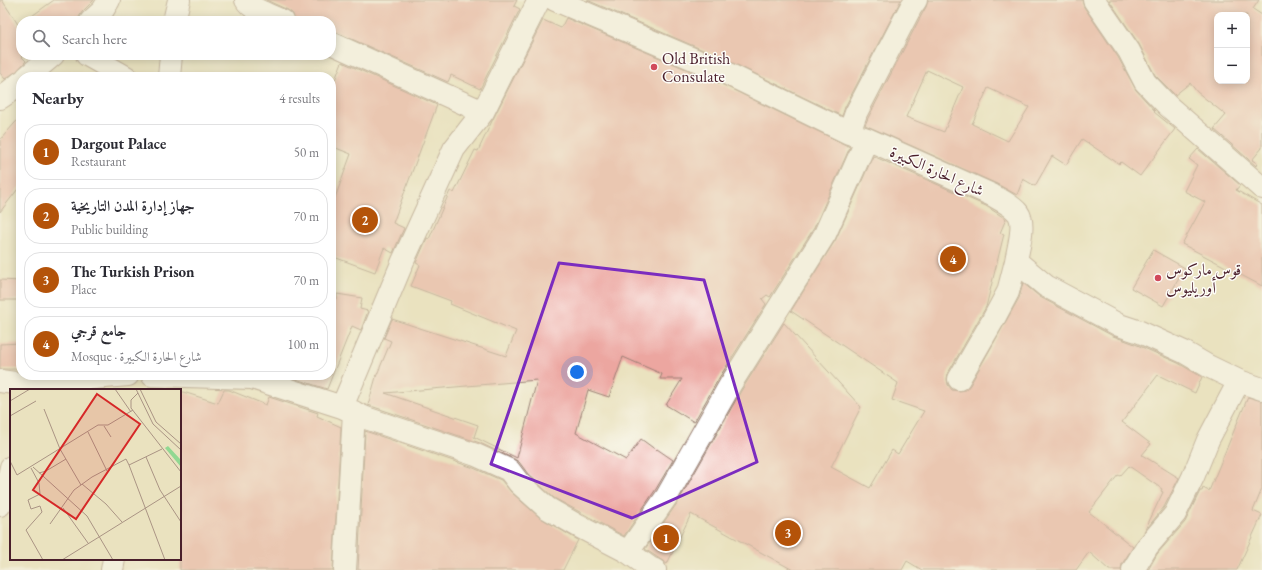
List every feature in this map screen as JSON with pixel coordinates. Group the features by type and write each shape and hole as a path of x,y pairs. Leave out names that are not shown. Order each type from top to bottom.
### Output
{"street":[{"path":"96,16 103,10 109,0"},
{"path":"175,16 178,0"},
{"path":"246,0 254,8 271,16"},
{"path":"345,570 348,410 403,261 454,149 483,112 539,0"},
{"name":"شارع الحارة الكبيرة","path":"554,0 726,73 858,136 992,195 1006,203 1019,214 1022,230 1008,292 959,379"},
{"path":"628,552 667,496 730,385 824,234 858,136 856,114 916,0"},
{"path":"1094,0 1129,51 1145,82 1168,106 1262,188"},
{"path":"336,45 483,112"},
{"path":"33,72 48,60"},
{"path":"97,60 117,72"},
{"path":"170,72 171,60"},
{"path":"0,98 16,86"},
{"path":"1016,261 1046,286 1119,325 1140,332 1184,352 1208,366 1262,389"},
{"path":"0,382 22,387 84,380"},
{"path":"258,380 476,455 509,470 519,483 548,508 580,527 628,552 655,570"},
{"path":"1133,570 1147,547 1175,514 1194,477 1208,440 1239,380"},
{"path":"0,505 6,490 10,472"},
{"path":"112,570 114,560"}],"highlighted area":[{"path":"559,263 704,280 757,462 632,518 491,464"}],"building":[{"path":"0,0 2,0 16,21 16,60 26,61 17,71 5,79 0,73"},
{"path":"54,0 94,0 80,16 32,16"},
{"path":"266,0 517,0 514,6 520,9 480,89 451,75 448,82 336,32 336,16 294,16 288,10"},
{"path":"587,0 901,0 845,107 842,116 731,62"},
{"path":"928,0 1082,0 1084,7 1118,57 1136,90 1155,111 1154,112 1175,129 1140,176 1121,162 1119,164 1082,139 1066,165 1052,156 1035,186 1023,179 1017,195 997,184 865,125 926,7","holes":["927,70 963,87 944,132 906,117","988,88 1029,107 1008,141 972,124"]},
{"path":"1109,0 1259,0 1253,9 1262,15 1262,148 1252,160 1257,163 1256,166 1214,129 1226,115 1197,92 1190,83 1175,95 1155,75 1139,44"},
{"path":"566,18 721,84 850,147 814,228 770,297 767,295 762,299 766,304 719,378 694,422 666,405 682,379 660,379 662,374 623,357 609,397 588,390 576,433 626,460 641,439 673,460 656,489 624,536 554,498 528,474 519,462 514,459 480,443 368,405 376,377 391,341 384,338 392,319 506,356 516,331 450,304 451,301 411,286 420,265 416,263 427,238 429,239 450,191 454,193 475,150 478,151 543,20 561,28","holes":["537,380 517,458 474,437 478,425 385,393"]},
{"path":"342,62 437,105 393,223 404,228 393,253 384,248 375,272 336,258 336,195 351,154 336,148 336,77"},
{"path":"16,122 16,191 0,212 0,140"},
{"path":"1198,149 1240,185 1236,190 1262,205 1262,286 1182,244 1205,202 1184,191 1197,165 1189,159"},
{"path":"873,156 986,206 1006,219 1000,233 1004,234 986,307 948,373 948,385 952,390 966,390 970,385 1019,298 1023,283 1040,297 1113,336 1178,363 1202,377 1195,393 1158,375 1122,422 1151,444 1142,455 1179,478 1164,507 1144,532 1163,492 1161,491 1162,489 1129,466 1120,476 1118,475 1089,512 1133,547 1122,564 1121,570 1109,570 1089,552 1076,570 922,570 907,561 902,570 793,570 691,514 667,564 645,549 678,502 741,391 784,323 861,407 831,467 870,488 892,450 898,454 924,411 892,400 898,383 791,311 836,239"},
{"name":"قوس ماركوس أوريليوس","path":"1153,250 1185,268 1163,306 1131,288"},
{"path":"0,280 16,281 16,300 0,300"},
{"path":"337,294 362,298 360,309 368,311 361,330 352,326 336,366 336,299"},
{"path":"16,343 16,369 0,369 0,344"},
{"path":"299,380 331,380 327,389"},
{"path":"224,390 229,390 266,405 269,397 318,413 317,416 341,427 333,570 180,570 181,391 218,403"},
{"path":"1248,397 1262,401 1262,489 1253,511 1262,515 1237,570 1148,570 1157,554 1185,522 1200,491 1202,491 1203,488 1209,491"},
{"path":"365,431 471,467 501,480 511,492 539,517 578,540 563,570 358,570"}],"place":[{"name":"Old British Consulate","path":"654,67"},
{"name":"جهاز إدارة المدن التاريخية","path":"365,220"},
{"name":"جامع قرجي","path":"953,259"},
{"name":"قوس ماركوس أوريليوس","path":"1158,278"},
{"name":"The Turkish Prison","path":"788,533"},
{"name":"Dargout Palace","path":"666,538"}]}
